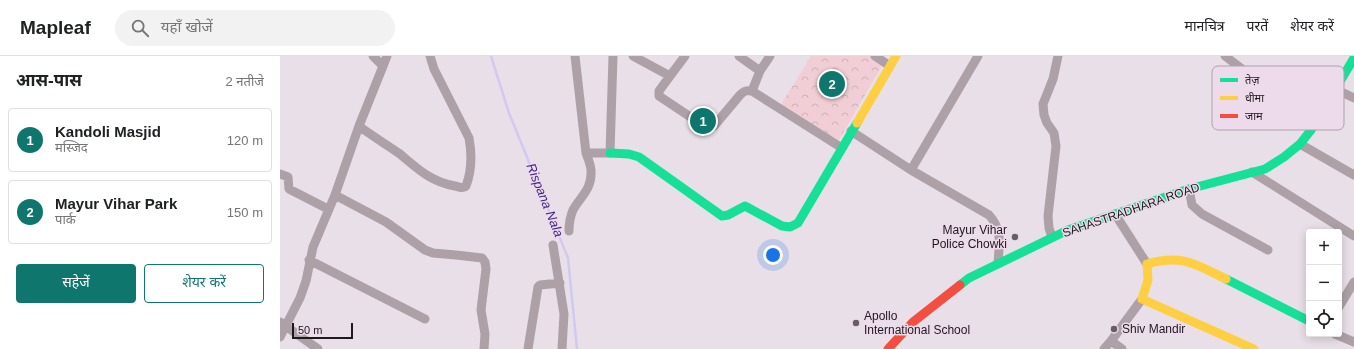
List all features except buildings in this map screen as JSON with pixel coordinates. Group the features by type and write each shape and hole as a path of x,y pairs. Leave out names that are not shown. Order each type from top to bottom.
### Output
{"street":[{"path":"373,56 383,66"},
{"path":"280,337 283,324 300,298 306,281 309,260 313,247 335,195 359,126 388,56"},
{"path":"359,126 436,181 462,188 466,186 471,166 471,149 469,138 437,75 430,56"},
{"path":"569,231 573,210 584,196 590,184 592,170 586,153 575,56"},
{"path":"610,153 613,56"},
{"path":"633,56 670,76"},
{"path":"685,56 659,91 659,96 704,126 709,128 718,123 744,92 748,90 752,91 842,148"},
{"path":"738,56 760,71"},
{"path":"752,91 760,71 770,56"},
{"path":"875,56 890,66"},
{"path":"586,153 625,152 634,154 639,156 722,216 728,216 740,207 745,206 782,226 789,228 798,222 896,56"},
{"path":"911,170 978,56"},
{"path":"1052,237 1049,228 1048,216 1056,138 1044,115 1043,104 1053,79 1058,56"},
{"path":"1225,56 1238,66"},
{"name":"SAHASTRADHARA ROAD","path":"1344,74 1354,58"},
{"path":"1344,93 1354,98"},
{"name":"SAHASTRADHARA ROAD","path":"888,349 913,322 969,278 1068,230 1189,189 1265,169 1284,157 1300,144 1310,130"},
{"path":"852,132 911,170 989,215 998,228 998,264"},
{"path":"1300,144 1354,175"},
{"path":"1252,172 1354,236"},
{"path":"280,174 288,177 289,189 328,209"},
{"path":"1189,189 1192,205 1202,214 1268,250"},
{"path":"335,195 386,222 424,250 433,253 482,258 485,262 486,269 481,310 485,334 484,349"},
{"path":"1104,349 1142,299 1148,280 1147,264 1115,214"},
{"path":"553,245 564,314 562,349"},
{"path":"1147,264 1162,259 1172,258 1191,262 1306,320"},
{"path":"309,260 426,320"},
{"path":"1342,302 1354,282"},
{"path":"528,349 538,287 540,285 560,283"},
{"path":"1142,299 1254,349"},
{"path":"283,324 318,349"},
{"path":"1342,337 1354,342"},
{"path":"1111,341 1122,349"}],"green space":[{"path":"811,56 874,56 884,62 839,140 780,106"}],"waterway":[{"name":"Rispana Nala","path":"491,56 509,113 568,258 577,349"}],"traffic: fast":[{"path":"1344,75 1354,58"},
{"path":"610,153 629,154 639,157 722,216 728,215 745,206 782,226 790,227 798,223 857,123"},
{"path":"960,285 969,278 1068,230 1189,189 1265,169 1284,157 1300,144 1311,130"},
{"path":"1226,279 1306,319"}],"traffic: slow":[{"path":"857,123 896,56"},
{"path":"1226,279 1188,262 1179,260 1159,261 1147,264 1148,280 1142,299 1254,349"}],"traffic: jam":[{"path":"888,349 913,322 960,285"}],"place":[{"name":"Mayur Vihar Park","path":"832,84"},
{"name":"Kandoli Masjid","path":"703,121"},
{"name":"Mayur Vihar Police Chowki","path":"1015,237"},
{"name":"Apollo International School","path":"856,323"},
{"name":"Shiv Mandir","path":"1114,329"}]}
